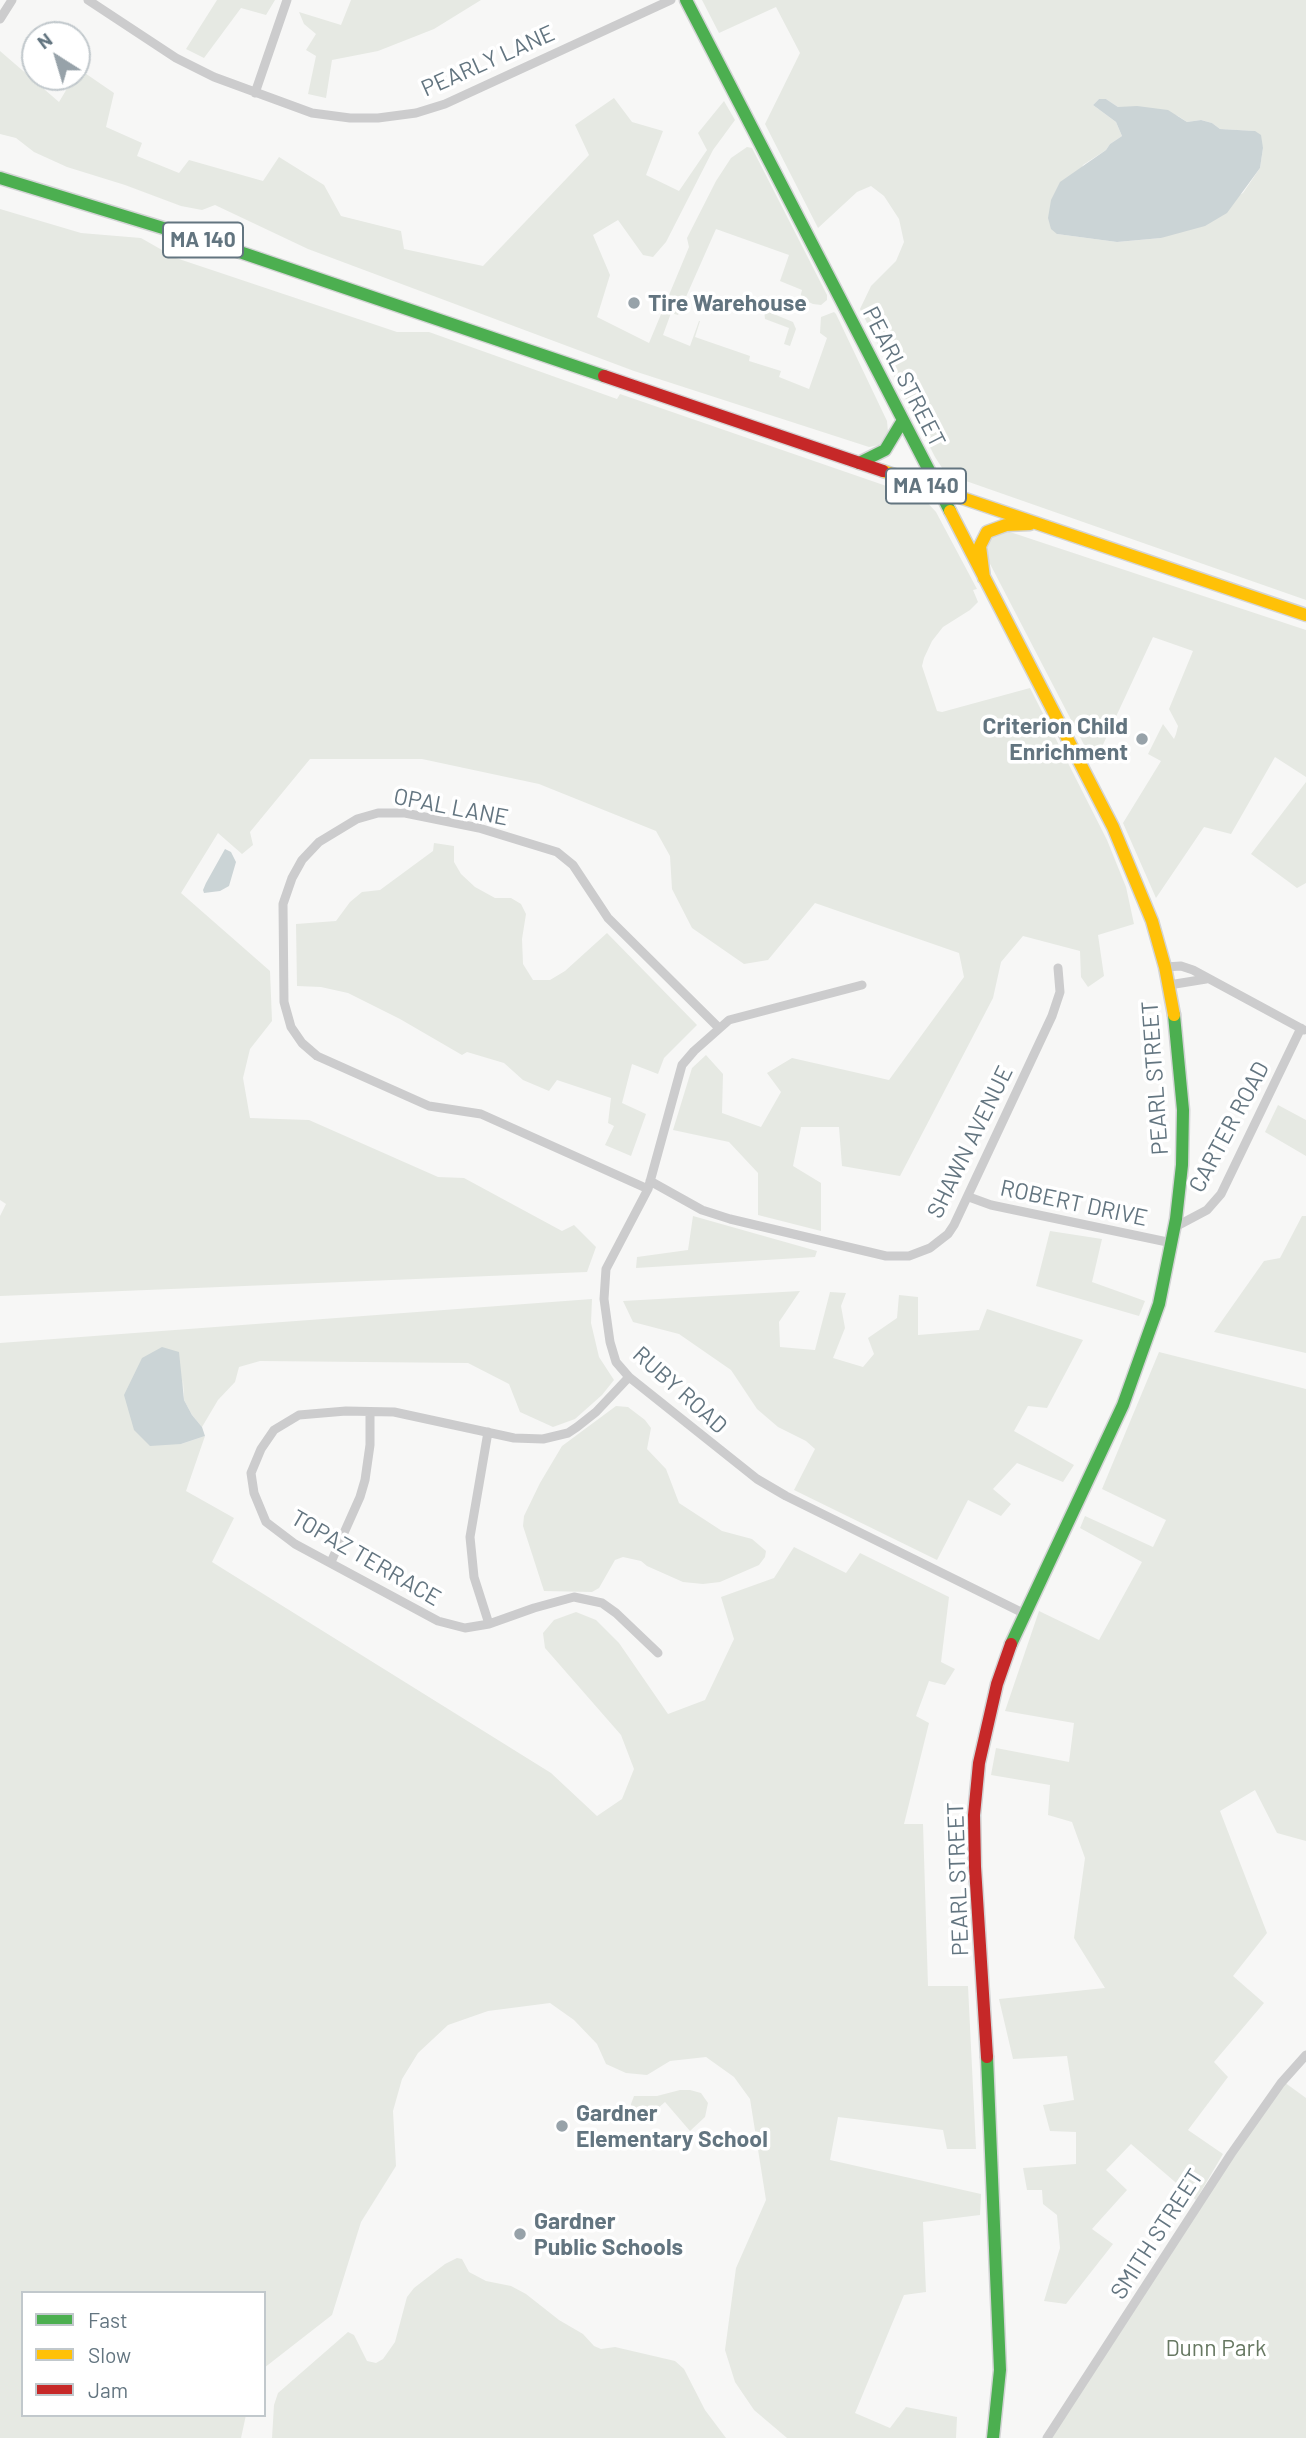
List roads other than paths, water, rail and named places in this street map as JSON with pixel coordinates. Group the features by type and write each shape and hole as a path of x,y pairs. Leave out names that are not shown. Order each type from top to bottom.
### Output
{"main road":[{"name":"PEARL STREET","path":"686,0 1113,827 1146,903 1165,967 1178,1043 1182,1165 1175,1227 1159,1304 1135,1375 1068,1524 1023,1613 1006,1656 979,1763 974,1815 975,1867 987,2035 1000,2370 993,2438"},
{"name":"MA 140","path":"0,178 225,247 1306,615"},
{"path":"859,463 885,450 897,435 903,420"},
{"path":"984,578 980,546 987,532 1006,525 1041,525"}],"street":[{"path":"0,19 12,0"},
{"name":"PEARLY LANE","path":"88,0 193,68 282,104 331,116 378,118 416,113 472,92 671,0"},
{"path":"255,93 288,0"},
{"name":"OPAL LANE","path":"649,1185 481,1114 429,1106 317,1056 302,1043 291,1027 284,1002 283,904 292,878 302,860 326,837 357,819 378,813 405,813 479,828 557,852 573,865 608,918 719,1027"},
{"path":"1165,967 1181,966 1303,1030"},
{"name":"SHAWN AVENUE","path":"649,1185 702,1210 730,1219 898,1257 920,1253 940,1242 954,1225 969,1197 1057,1004 1060,992 1058,968"},
{"path":"1168,985 1199,979 1211,980"},
{"name":"RUBY ROAD","path":"862,985 739,1016 719,1027 682,1065 649,1185 609,1261 605,1277 605,1307 610,1342 616,1362 629,1377 711,1445 766,1484 1023,1613"},
{"name":"CARTER ROAD","path":"1175,1227 1207,1210 1221,1194 1303,1030"},
{"name":"ROBERT DRIVE","path":"969,1197 991,1205 1172,1242"},
{"name":"TOPAZ TERRACE","path":"629,1377 596,1412 568,1433 543,1439 514,1438 394,1412 299,1415 274,1430 261,1449 251,1473 254,1493 266,1522 295,1544 438,1621 465,1628 489,1624 574,1597 602,1603 658,1653"},
{"path":"331,1562 365,1480 370,1445 370,1412"},
{"path":"488,1432 470,1537 474,1577 489,1624"},
{"name":"SMITH STREET","path":"1047,2438 1231,2154 1281,2083 1306,2055"}],"place":[{"name":"Tire Warehouse","path":"634,303"},
{"name":"Criterion Child Enrichment","path":"1142,739"},
{"name":"Gardner Elementary School","path":"562,2126"},
{"name":"Gardner Public Schools","path":"520,2234"}],"park label":[{"name":"Dunn Park","path":"1216,2348"}]}
